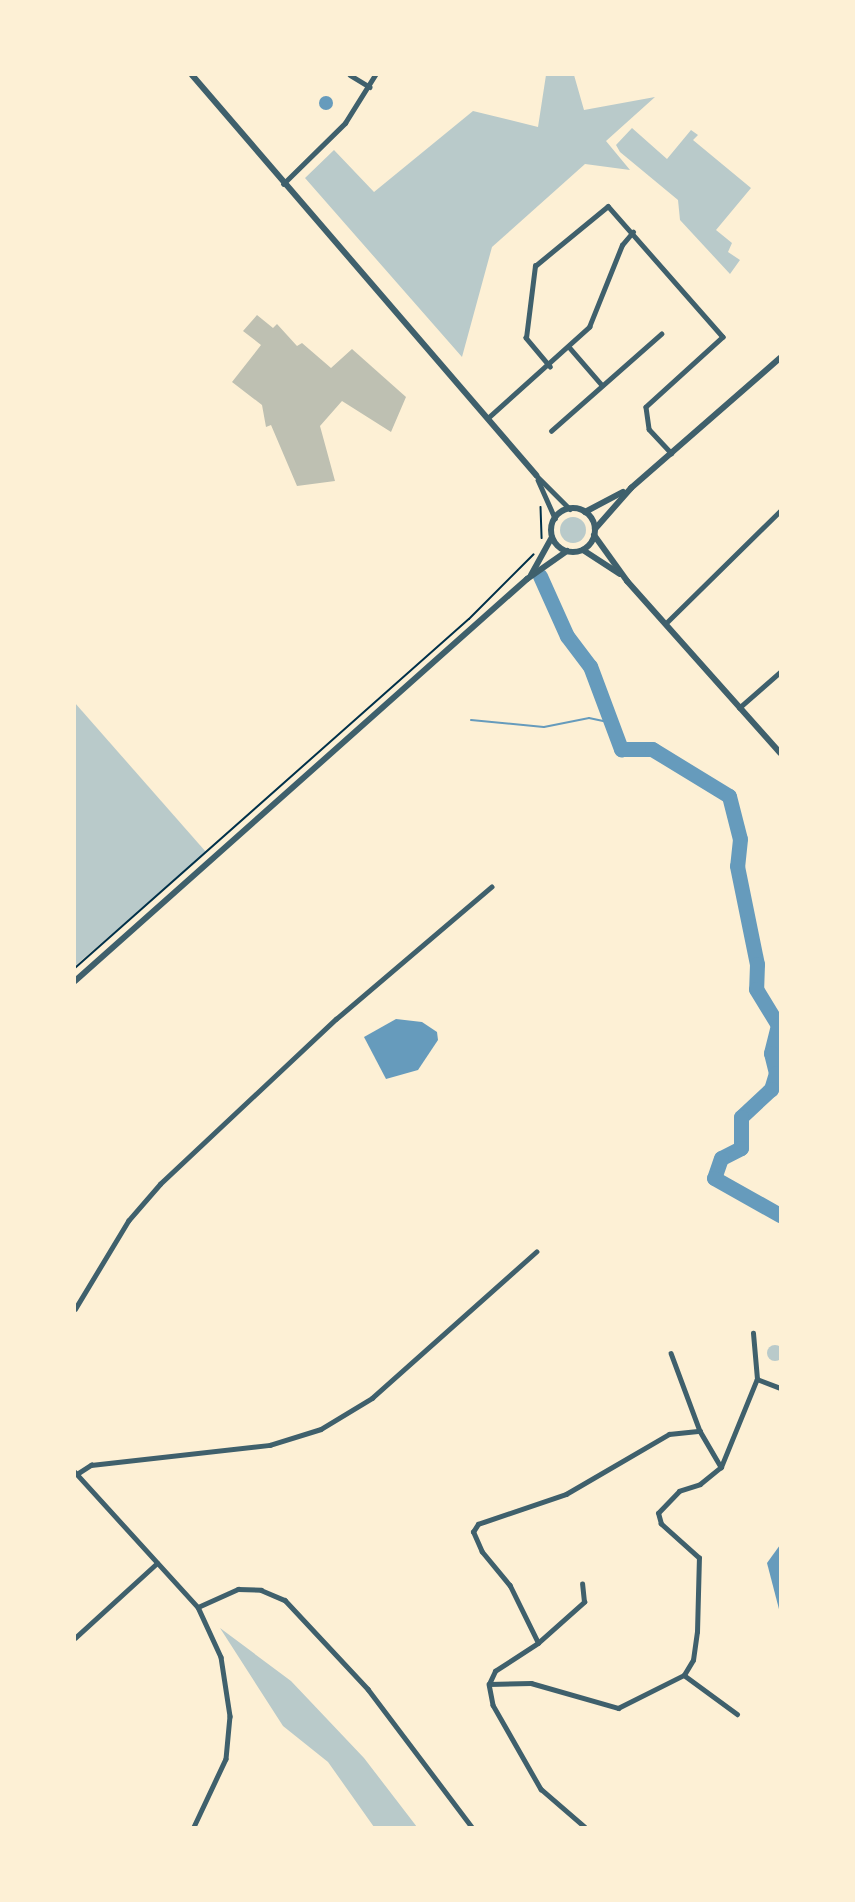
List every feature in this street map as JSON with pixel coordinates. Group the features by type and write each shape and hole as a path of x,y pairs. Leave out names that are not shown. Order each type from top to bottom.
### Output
{"street":[{"path":"192,75 283,184 489,417 536,475 570,509 585,512 631,488"},
{"path":"350,75 370,87"},
{"path":"283,184 345,123 370,87 375,75"},
{"path":"550,366 526,338 535,266 608,206 723,337 646,407 649,429 671,453"},
{"path":"489,417 550,366 589,327 622,245 633,232"},
{"path":"551,431 661,334"},
{"path":"570,348 602,385"},
{"path":"583,550 594,532 631,488 780,358"},
{"path":"527,579 552,537 555,518 536,475"},
{"path":"555,518 570,509"},
{"path":"585,512 594,532 627,580 780,753"},
{"path":"665,624 780,512"},
{"path":"552,537 567,551"},
{"path":"75,981 527,579 567,551 583,550 627,580"},
{"path":"739,708 780,672"},
{"path":"75,1309 128,1221 160,1184 336,1019 491,887"},
{"path":"194,1827 220,1778 230,1716 221,1658 198,1607 76,1473 91,1465 270,1445 321,1429 372,1398 536,1252"},
{"path":"489,1684 531,1683 618,1708 684,1675 693,1660 697,1632 699,1558 661,1524 658,1514 679,1491 700,1484 721,1467 757,1379 753,1333"},
{"path":"671,1353 700,1431 721,1467"},
{"path":"757,1379 780,1388"},
{"path":"538,1643 510,1586 482,1552 473,1532 478,1524 566,1494 669,1434 700,1431"},
{"path":"75,1638 157,1563"},
{"path":"582,1584 584,1602 538,1643 495,1671 489,1684 493,1705 541,1789 585,1827"},
{"path":"198,1607 237,1588 285,1600 368,1689 472,1827"},
{"path":"684,1675 737,1714"}],"path":[{"path":"75,968 518,574 539,547 541,507 549,502"}],"shaded area":[{"path":"546,75 574,75 584,110 655,97 606,141 630,170 585,164 492,247 462,357 305,178 334,150 374,192 473,111 538,127"},
{"path":"632,128 667,159 691,130 698,135 693,140 751,188 716,230 732,243 728,252 740,260 730,274 680,220 678,200 620,152 616,145"},
{"path":"573,517 583,520 586,530 583,540 573,543 563,540 560,530 563,520"},
{"path":"75,703 206,852 75,966"},
{"path":"775,1345 781,1347 783,1353 781,1359 775,1361 769,1359 767,1353 769,1347"},
{"path":"220,1628 291,1681 364,1758 417,1827 374,1827 328,1762 283,1726"}],"water":[{"path":"323,96 329,96 333,103 329,110 323,110 319,106 319,100"},
{"path":"396,1019 422,1022 437,1032 438,1040 418,1070 386,1079 364,1037"},
{"path":"780,1545 780,1613 767,1563"}],"building":[{"path":"257,315 273,328 277,324 297,346 302,343 331,368 352,349 406,397 391,432 342,401 320,426 335,481 297,486 271,425 266,427 262,405 232,382 261,345 243,331"}],"waterway":[{"path":"540,576 567,636 590,666 621,749 652,749 729,796 740,839 737,866 757,964 756,989 778,1025 771,1053 776,1073 771,1089 741,1117 741,1148 721,1158 714,1178 780,1215"},
{"path":"471,720 544,727 589,718 612,723"}]}
